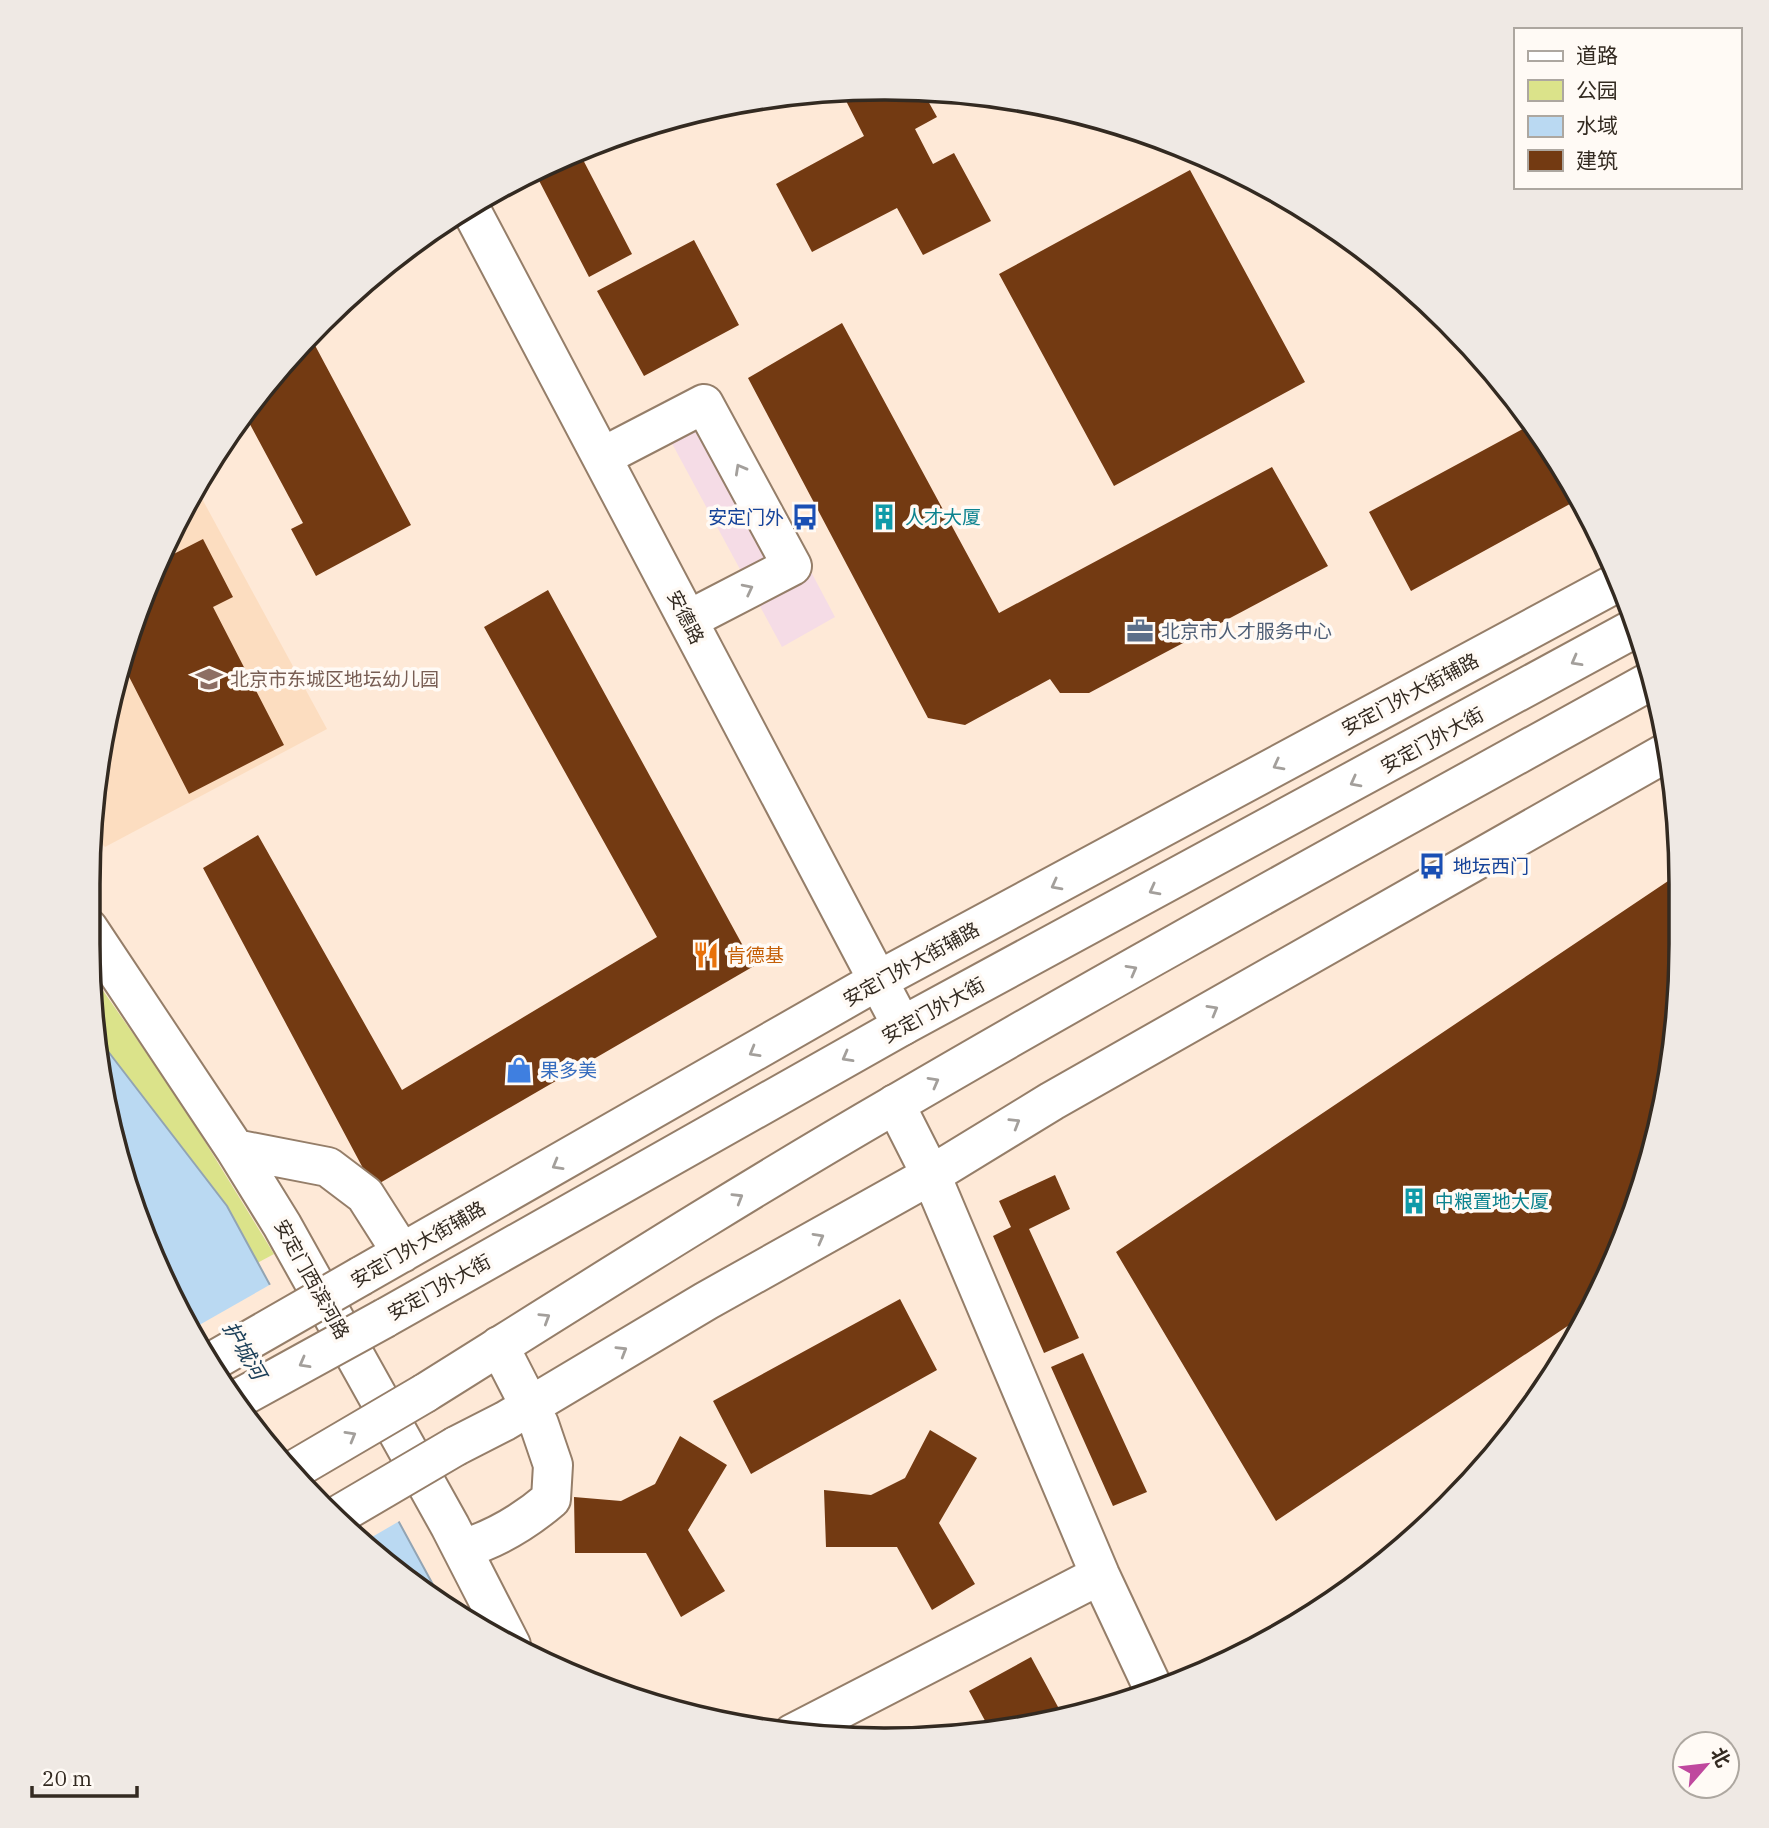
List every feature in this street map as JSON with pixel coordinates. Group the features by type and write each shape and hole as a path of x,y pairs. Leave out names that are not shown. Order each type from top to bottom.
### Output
{"street":[{"name":"安德路","path":"474,216 902,1026"},
{"path":"602,457 704,404 773,529 792,566 688,620"},
{"name":"安定门外大街辅路","path":"219,1358 877,982 1611,586"},
{"name":"安定门外大街","path":"244,1396 902,1026 1628,632"},
{"path":"299,1467 425,1393 674,1236 895,1104 1410,813 1644,685"},
{"path":"344,1512 531,1406 706,1301 931,1175 1052,1101 1659,757"},
{"name":"安定门西滨河路","path":"100,946 235,1149 282,1225 462,1549 503,1629"},
{"path":"895,1104 931,1175 1100,1575 1150,1682"},
{"path":"235,1149 328,1167 365,1195 402,1253"},
{"path":"462,1549 492,1540 534,1514 551,1499 553,1465 531,1406 499,1346"},
{"path":"810,1725 1100,1575"}],"shaded area":[{"path":"712,385 835,617 782,647 655,412"},
{"name":"北京市东城区地坛幼儿园","path":"202,498 327,729 105,847 101,842 106,782 126,681 159,584"}],"green space":[{"path":"101,988 180,1101 274,1254 186,1301 159,1244 126,1147 106,1046"}],"water":[{"name":"护城河","path":"107,1050 227,1206 433,1585 367,1534 294,1461 232,1379 205,1336 159,1244 141,1196 126,1147"}],"pier":[{"path":"273,1283 403,1519 371,1537 367,1534 294,1461 232,1379 199,1325"}],"building":[{"path":"846,101 928,101 937,117 915,129 933,164 954,153 991,221 923,255 897,208 812,252 776,184 864,136"},
{"path":"583,160 632,254 589,277 539,180"},
{"path":"1190,170 1305,382 1114,486 999,274"},
{"path":"694,240 739,325 644,376 597,291"},
{"name":"人才大厦","path":"842,323 999,613 1272,467 1328,566 1089,693 1060,693 1050,679 965,725 928,718 748,378"},
{"path":"315,345 411,525 316,576 291,529 303,523 250,424 294,367"},
{"path":"1523,429 1570,504 1411,591 1369,512"},
{"path":"203,539 233,597 213,607 284,745 189,794 128,675 141,632 173,554"},
{"path":"548,590 754,966 373,1187 203,868 258,835 402,1090 657,937 484,627"},
{"name":"中粮置地大厦","path":"1669,880 1668,995 1663,1046 1643,1147 1610,1244 1570,1324 1276,1521 1116,1252"},
{"path":"1055,1175 1070,1209 1029,1229 1079,1338 1044,1353 993,1236 1011,1227 999,1201"},
{"path":"900,1299 937,1370 751,1474 713,1401"},
{"path":"1083,1353 1147,1492 1113,1506 1051,1367"},
{"path":"930,1430 977,1458 939,1523 975,1584 932,1610 897,1547 826,1547 824,1490 871,1495 905,1478"},
{"path":"680,1436 727,1465 688,1530 725,1591 681,1617 646,1553 575,1553 574,1497 621,1501 655,1484"},
{"path":"1031,1657 1059,1708 986,1722 969,1691"}],"place":[{"name":"安定门外","path":"805,517"},
{"name":"人才大厦","path":"884,517"},
{"name":"北京市人才服务中心","path":"1140,631"},
{"name":"北京市东城区地坛幼儿园","path":"209,679"},
{"name":"地坛西门","path":"1432,866"},
{"name":"肯德基","path":"706,955"},
{"name":"果多美","path":"519,1070"},
{"name":"中粮置地大厦","path":"1414,1201"}]}
